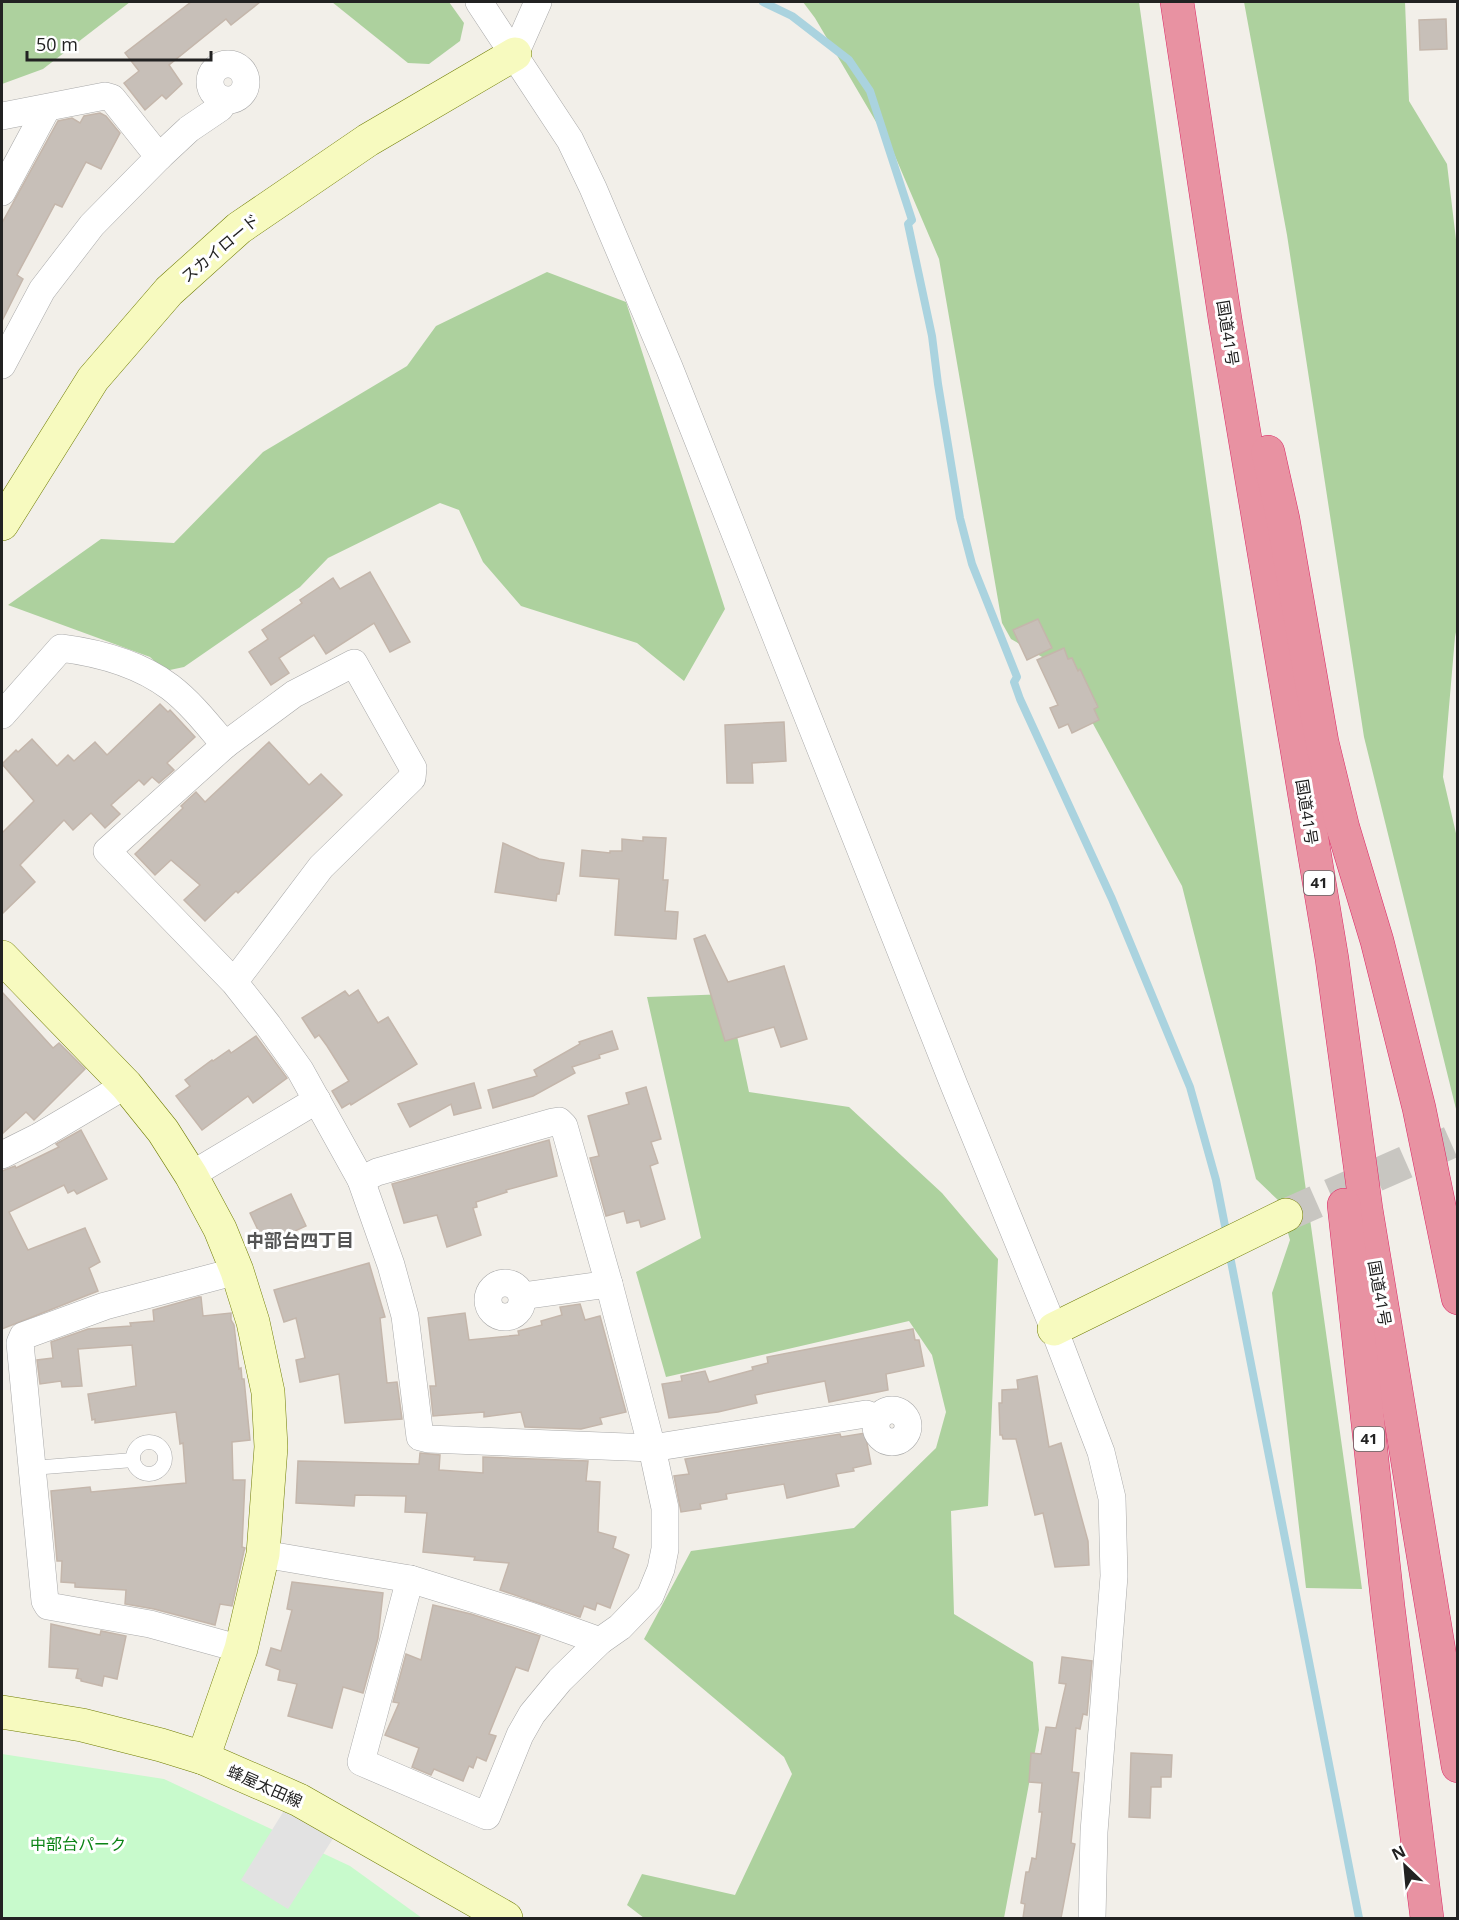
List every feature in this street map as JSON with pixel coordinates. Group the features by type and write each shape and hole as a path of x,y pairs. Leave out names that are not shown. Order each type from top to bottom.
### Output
{"highway":[{"name":"国道41号","path":"1177,2 1229,343 1332,959 1366,1209 1458,1766"},
{"name":"国道41号","path":"1190,2 1238,319 1250,375 1458,1691"},
{"name":"41","path":"1250,375 1283,519 1322,742 1343,828 1377,941 1419,1108 1458,1298"},
{"name":"41","path":"1332,959 1326,1032 1335,1143 1352,1275 1388,1606 1427,1918"}],"street":[{"path":"479,2 570,140 593,188 651,325 954,1085 1054,1329 1101,1452 1112,1498 1114,1576 1094,1832 1092,1918"},
{"path":"515,54 538,2"},
{"name":"スカイロード","path":"2,524 93,380 170,291 239,228 368,140 515,54"},
{"path":"2,116 105,96 112,98 159,157"},
{"path":"2,365 42,290 66,256 99,218 159,157 189,129 220,108 225,100"},
{"path":"2,192 47,108"},
{"path":"2,715 61,648 95,652 131,665 170,687 225,745"},
{"path":"234,982 321,867 412,778 413,768 354,663 294,694 225,745 108,851 234,982 268,1025 300,1071 361,1179 391,1265 405,1316 420,1437 651,1448 866,1414 877,1419"},
{"path":"2,957 126,1085 163,1131 191,1175 220,1229 237,1271 253,1322 267,1392 271,1447 263,1554 241,1649 203,1758"},
{"path":"2,1155 38,1137 126,1085"},
{"path":"191,1175 317,1100"},
{"path":"361,1179 377,1172 559,1121 564,1126 609,1284 651,1448 666,1523 665,1549 661,1569 650,1596 620,1627 600,1641 560,1680 532,1714 520,1735 487,1816 361,1762 410,1579"},
{"path":"1054,1329 1286,1215"},
{"path":"237,1271 105,1306 23,1336 20,1343 45,1601 48,1606 150,1624 241,1649"},
{"path":"522,1296 609,1284"},
{"path":"263,1554 410,1579 531,1616 600,1641"},
{"name":"蜂屋太田線","path":"2,1712 82,1725 203,1758 299,1800 506,1918"}],"lane":[{"path":"32,1468 133,1460"}],"green space":[{"path":"2,2 130,2 43,69 2,84"},
{"path":"332,2 449,2 464,23 460,41 429,64 408,63"},
{"path":"803,2 1139,2 1362,1589 1306,1588 1272,1293 1290,1240 1279,1201 1256,1179 1182,886 1063,669 1011,639 1002,623 939,259 892,149 815,18"},
{"path":"1244,2 1405,2 1409,101 1447,164 1457,248 1458,622 1443,777 1458,842 1457,1113 1364,737 1287,235"},
{"path":"547,272 626,302 725,609 684,681 637,643 521,606 483,562 459,510 440,503 328,558 300,587 184,667 165,671 150,657 8,605 101,539 174,543 263,452 407,366 436,326"},
{"path":"728,994 749,1092 849,1107 942,1193 998,1259 988,1506 951,1511 954,1614 1033,1662 1039,1730 1004,1918 644,1918 627,1905 642,1874 735,1895 792,1774 784,1757 644,1639 691,1551 854,1528 936,1448 946,1412 932,1355 909,1321 666,1377 636,1272 701,1238 647,997"},
{"name":"中部台パーク","path":"2,1754 164,1779 350,1866 422,1918 2,1918"}],"shaded area":[{"path":"285,1809 334,1837 288,1909 241,1880"}],"building":[{"path":"191,2 260,2 231,25 226,19 169,65 182,84 166,99 162,95 145,110 124,83 139,71 125,53"},
{"path":"1446,19 1447,49 1420,50 1419,20"},
{"path":"100,113 106,116 120,133 101,169 86,162 62,207 55,204 17,275 23,279 2,321 2,223 58,121 72,118 80,123 84,116"},
{"path":"370,572 410,642 390,652 374,623 326,654 314,635 279,658 289,673 271,685 249,652 268,639 262,630 302,603 300,600 333,578 340,589"},
{"path":"1038,619 1052,648 1027,660 1013,630"},
{"path":"1064,648 1068,659 1072,658 1078,671 1080,669 1098,707 1094,709 1099,720 1072,733 1068,724 1059,728 1050,708 1058,705 1037,660"},
{"path":"160,704 168,712 170,710 195,737 167,763 174,770 159,783 152,777 144,785 139,780 111,805 120,814 105,828 91,813 73,830 64,820 20,865 35,882 2,914 2,833 34,801 2,764 32,739 57,766 68,755 74,761 95,742 107,755"},
{"path":"784,722 786,761 752,763 753,783 727,783 725,725"},
{"path":"269,742 309,785 321,774 342,795 205,921 184,900 200,885 171,860 155,875 135,854 183,808 181,806 196,792 205,802"},
{"path":"643,837 666,838 663,880 668,880 665,911 678,912 676,939 615,935 619,879 580,876 582,850 610,853 610,851 622,851 622,839 643,841"},
{"path":"503,843 539,859 564,863 556,901 495,892"},
{"path":"705,935 728,982 784,966 807,1039 781,1047 774,1027 725,1041 694,939"},
{"path":"358,990 378,1023 388,1017 417,1064 351,1105 350,1103 342,1108 332,1091 349,1081 319,1035 315,1038 302,1018 345,991 349,996"},
{"path":"2,992 53,1048 59,1043 85,1069 34,1120 26,1112 2,1134"},
{"path":"612,1031 618,1049 599,1055 600,1058 572,1067 575,1073 533,1096 493,1108 488,1090 537,1076 534,1070 580,1044 579,1042"},
{"path":"256,1036 287,1078 253,1103 248,1096 202,1130 176,1096 190,1086 185,1080 212,1060 229,1050 231,1053"},
{"path":"474,1083 481,1108 454,1115 451,1104 410,1127 398,1104"},
{"path":"646,1087 661,1139 651,1142 658,1163 650,1166 665,1219 641,1227 639,1220 627,1223 624,1211 606,1216 590,1158 599,1156 588,1116 629,1104 626,1093"},
{"path":"81,1130 107,1179 77,1194 74,1190 68,1193 64,1185 9,1212 28,1250 85,1228 100,1262 89,1268 98,1291 2,1329 2,1171 15,1166 16,1168 59,1147 56,1144"},
{"path":"549,1140 557,1176 506,1190 507,1192 476,1202 477,1207 473,1208 481,1235 447,1247 437,1215 404,1223 392,1184"},
{"path":"291,1194 306,1226 265,1245 250,1213"},
{"path":"369,1263 385,1317 380,1318 387,1383 397,1382 402,1419 345,1423 339,1374 300,1382 296,1360 305,1358 296,1318 284,1322 274,1290"},
{"path":"201,1297 203,1316 231,1313 239,1369 241,1368 242,1379 244,1379 250,1440 232,1442 233,1480 245,1480 242,1547 245,1548 232,1606 220,1604 215,1625 125,1604 126,1590 75,1587 75,1583 61,1582 62,1561 57,1561 51,1491 90,1487 91,1492 186,1483 183,1443 180,1444 176,1412 95,1423 95,1419 92,1420 88,1394 136,1386 132,1345 78,1349 82,1386 62,1387 61,1381 40,1384 37,1360 53,1358 51,1342 88,1329 131,1326 130,1323 154,1321 153,1310"},
{"path":"580,1304 585,1320 600,1316 626,1412 600,1418 602,1424 581,1429 525,1427 521,1412 484,1417 484,1412 433,1416 430,1386 436,1386 428,1318 465,1313 469,1340 519,1335 518,1331 542,1325 541,1321 562,1315 560,1307"},
{"path":"913,1329 915,1340 919,1340 924,1366 886,1374 888,1390 829,1402 825,1381 755,1395 757,1403 718,1412 669,1418 662,1384 682,1381 681,1376 705,1371 709,1382 753,1370 752,1367 768,1363 767,1357"},
{"path":"1037,1376 1049,1447 1061,1443 1088,1541 1089,1565 1055,1567 1043,1513 1035,1515 1016,1439 1003,1439 1000,1435 999,1403 1002,1403 1002,1390 1018,1389 1017,1380"},
{"path":"865,1433 871,1464 853,1468 854,1471 836,1474 839,1486 787,1498 784,1484 726,1494 727,1499 700,1504 701,1509 681,1512 674,1476 689,1474 685,1459 840,1434 841,1437"},
{"path":"420,1453 440,1455 439,1470 483,1473 483,1457 588,1461 586,1481 600,1482 598,1532 616,1537 613,1548 629,1555 610,1608 597,1603 595,1610 584,1606 580,1617 500,1590 509,1563 423,1552 427,1513 405,1512 406,1496 355,1495 354,1506 296,1503 298,1461 419,1464"},
{"path":"292,1582 383,1593 378,1638 363,1693 343,1687 332,1728 288,1716 297,1684 278,1680 280,1670 266,1665 271,1648 281,1651 292,1610 287,1609"},
{"path":"433,1605 471,1614 540,1636 528,1671 516,1667 489,1734 496,1736 486,1761 477,1757 473,1768 469,1766 463,1781 434,1769 431,1775 412,1767 419,1748 385,1735 399,1703 393,1702 406,1654 421,1660"},
{"path":"51,1624 100,1635 101,1631 126,1636 117,1679 104,1676 102,1686 76,1678 78,1669 49,1667"},
{"path":"1062,1657 1092,1661 1087,1715 1083,1714 1080,1729 1076,1728 1072,1772 1079,1773 1071,1843 1075,1844 1061,1918 1023,1918 1025,1904 1021,1903 1026,1872 1029,1872 1032,1858 1036,1859 1042,1812 1039,1812 1042,1783 1029,1782 1031,1753 1041,1754 1046,1727 1056,1728 1066,1684 1059,1683"},
{"path":"1131,1753 1172,1755 1171,1777 1161,1777 1161,1787 1151,1787 1150,1818 1129,1817"}],"waterway":[{"path":"763,2 792,16 849,60 870,91 912,220 908,224 932,336 960,518 972,564 1017,677 1014,682 1020,699 1112,899 1190,1087 1216,1180 1227,1236"},
{"path":"1229,1251 1359,1918"}],"tunnel":[{"path":"1286,1215 1458,1139"}],"district":[{"name":"中部台四丁目","path":"300,1241"}]}
